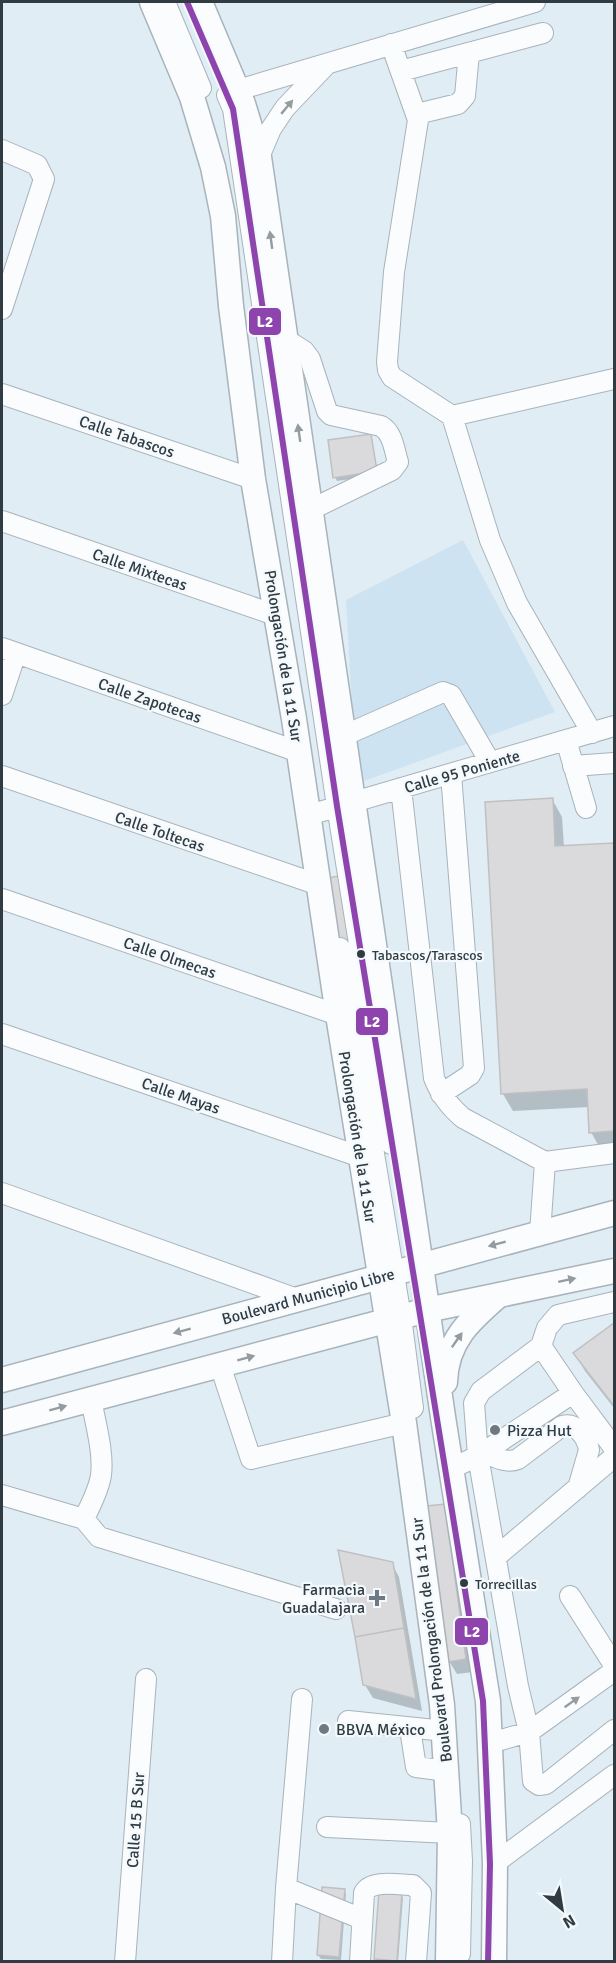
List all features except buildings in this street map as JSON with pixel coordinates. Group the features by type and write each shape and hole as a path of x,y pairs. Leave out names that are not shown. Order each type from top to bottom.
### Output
{"main road":[{"name":"Prolongación de la 11 Sur","path":"152,2 192,97 213,167 223,216 231,306 253,479 278,616 299,752 313,814 319,885 361,1157 401,1270 408,1315"},
{"name":"Prolongación de la 11 Sur","path":"200,2 238,90 259,157 343,736 345,804 408,1315"},
{"name":"Boulevard Municipio Libre","path":"2,1380 615,1213"},
{"path":"2,1423 408,1315 615,1271"},
{"path":"443,1417 445,1369 449,1352 472,1318 500,1294"},
{"path":"408,1315 443,1417 488,1701 495,1863 494,1962"},
{"name":"Boulevard Prolongación de la 11 Sur","path":"408,1315 404,1423 445,1731 450,1833 448,1962"}],"street":[{"path":"165,2 203,93 225,173 239,331 304,717 313,814 401,1270"},
{"path":"187,2 233,109 345,804"},
{"path":"238,90 535,2"},
{"path":"401,71 543,33"},
{"path":"391,45 417,114 394,272 388,370 392,377 452,416 490,540 513,592 592,733"},
{"path":"417,114 463,101 469,53"},
{"path":"259,157 271,129 285,108 327,63"},
{"path":"2,150 37,165 44,179 2,304"},
{"path":"285,339 304,351 310,359 327,411 331,415 381,426 387,430 398,462 392,470 310,510"},
{"path":"452,416 615,378"},
{"name":"Calle Tabascos","path":"2,394 253,479"},
{"name":"Calle Mixtecas","path":"2,521 278,616"},
{"path":"2,695 9,651"},
{"name":"Calle Zapotecas","path":"9,651 299,752"},
{"path":"343,736 443,692 452,695 490,762"},
{"name":"Calle 95 Poniente","path":"313,814 615,726"},
{"path":"566,740 586,808"},
{"path":"573,766 615,763"},
{"path":"441,1094 470,1076 474,1068 451,774"},
{"name":"Calle Toltecas","path":"2,776 319,885"},
{"path":"401,788 435,1078 441,1094 463,1118 545,1162 615,1153"},
{"name":"Calle Olmecas","path":"2,899 338,1015"},
{"name":"Calle Mayas","path":"2,1034 361,1157"},
{"path":"540,1233 545,1162"},
{"path":"2,1192 297,1299"},
{"path":"615,1302 558,1315 547,1328 541,1346 481,1391 474,1403 496,1556 518,1686 529,1732 533,1781 539,1785 546,1784 615,1730"},
{"path":"408,1315 453,1706 462,1861 460,1962"},
{"path":"408,1315 483,1701 490,1864 488,1962"},
{"path":"541,1346 615,1448"},
{"path":"220,1365 251,1459 404,1423"},
{"path":"452,1468 481,1454 573,1393"},
{"path":"84,1520 102,1473 99,1443 90,1399"},
{"path":"481,1454 512,1462 562,1426 570,1424 575,1426 589,1450 578,1488"},
{"path":"496,1556 615,1457"},
{"path":"2,1495 84,1520 99,1538 336,1610"},
{"path":"570,1596 615,1665"},
{"path":"490,1743 529,1732 615,1671"},
{"name":"Calle 15 B Sur","path":"125,1962 146,1679"},
{"path":"282,1962 302,1699"},
{"path":"348,1721 445,1731"},
{"path":"410,1729 416,1767 447,1771"},
{"path":"495,1863 615,1775"},
{"path":"327,1827 450,1833"},
{"path":"360,1962 364,1893 366,1888 372,1885 413,1885 421,1893 416,1962"},
{"path":"286,1888 362,1918"},
{"path":"419,1923 449,1925"}],"shaded area":[{"path":"463,540 555,712 356,784 346,600"}],"transit line":[{"name":"L2","path":"187,2 233,109 337,806 483,1701 490,1864 488,1962"}],"place":[{"name":"Tabascos/Tarascos","path":"361,954"},
{"name":"Pizza Hut","path":"495,1430"},
{"name":"Torrecillas","path":"464,1583"},
{"name":"Farmacia Guadalajara","path":"377,1598"},
{"name":"BBVA México","path":"324,1729"}]}
